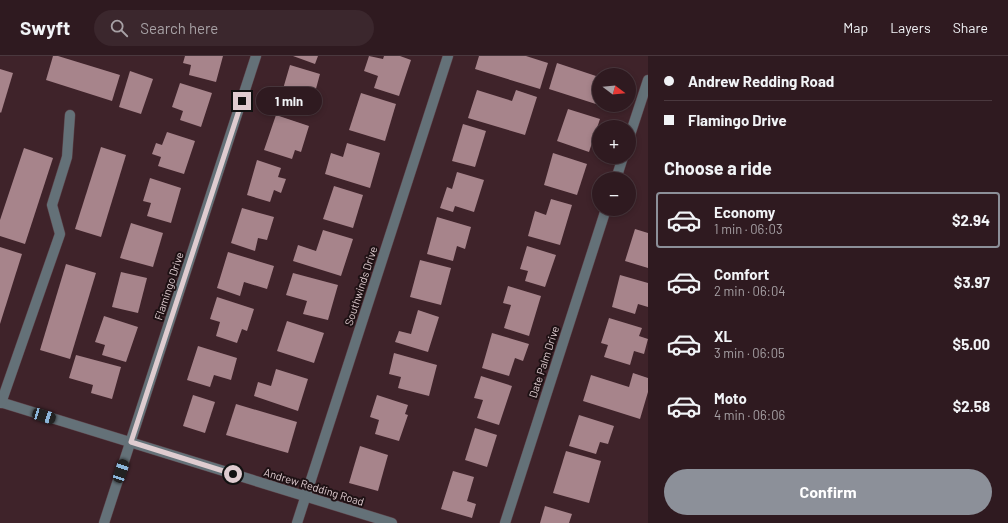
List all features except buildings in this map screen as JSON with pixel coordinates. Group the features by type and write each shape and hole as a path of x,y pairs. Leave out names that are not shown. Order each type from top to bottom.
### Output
{"street":[{"name":"Flamingo Drive","path":"104,523 256,56"},
{"name":"Southwinds Drive","path":"297,523 448,56"},
{"path":"635,120 648,80"},
{"path":"1,403 60,234 52,205 67,157 70,115"},
{"name":"Date Palm Drive","path":"505,523 604,216"},
{"name":"Andrew Redding Road","path":"1,403 392,523"}],"route":[{"path":"233,474 131,442 242,101"}]}
